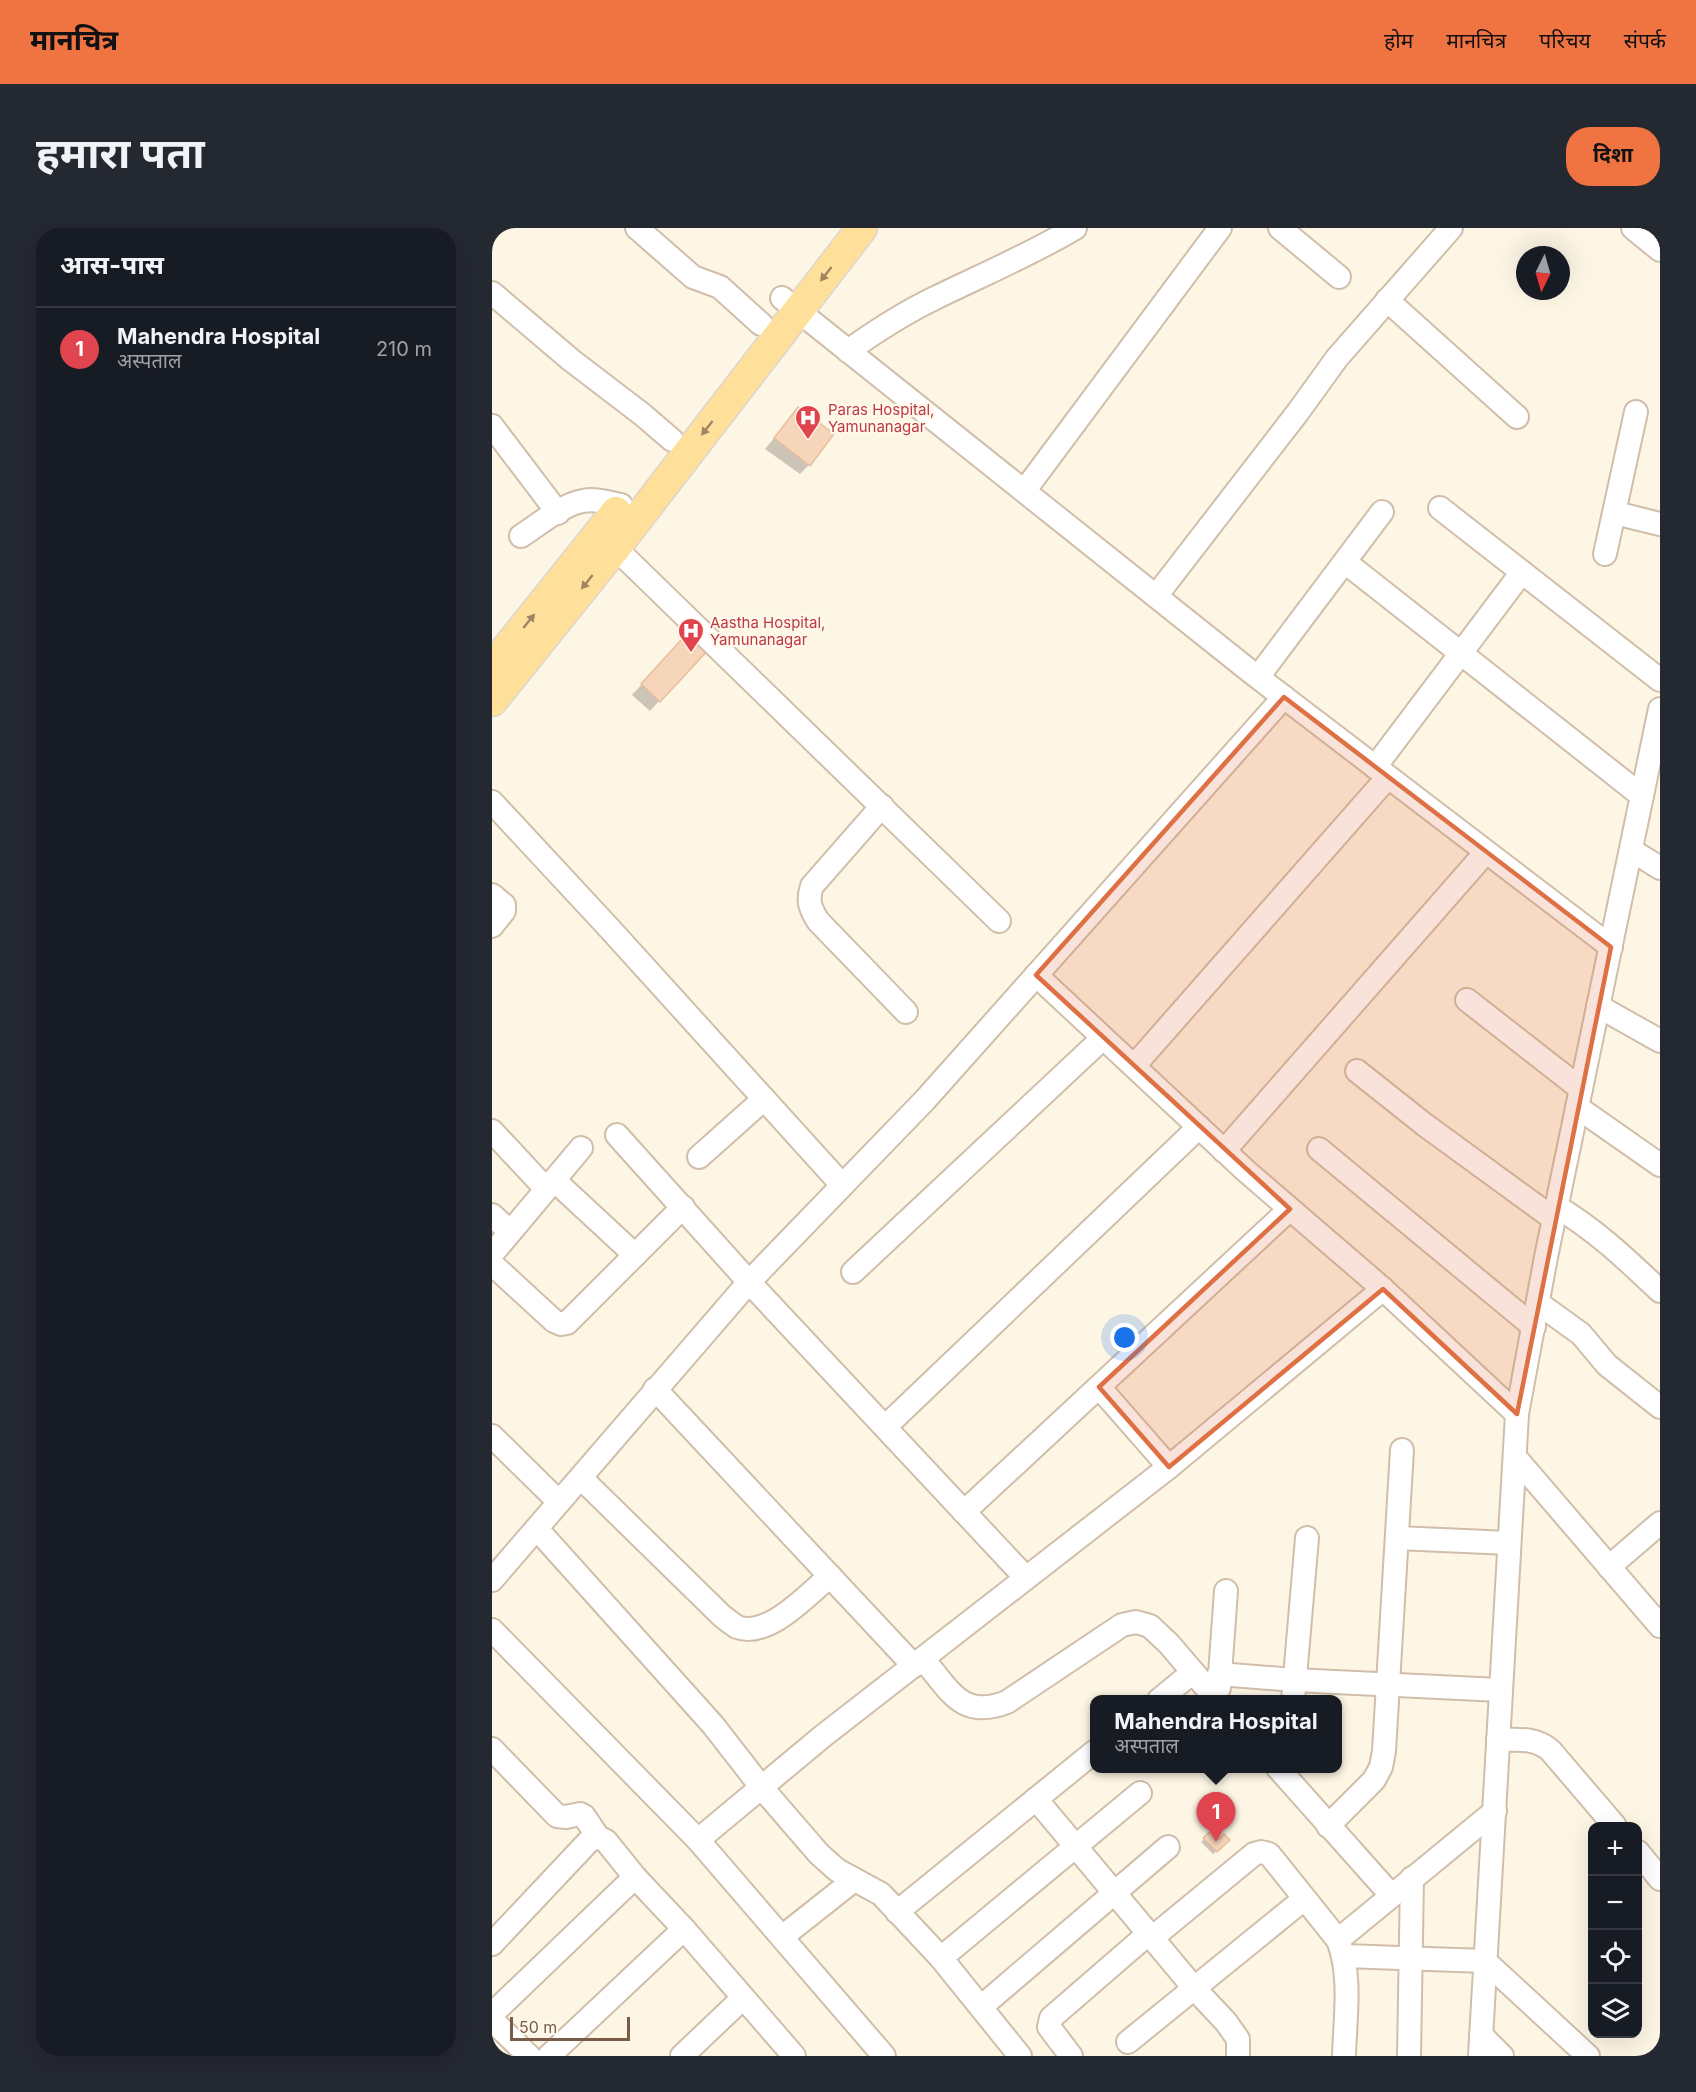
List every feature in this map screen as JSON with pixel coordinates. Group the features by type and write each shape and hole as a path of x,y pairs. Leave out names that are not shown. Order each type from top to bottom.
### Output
{"main road":[{"path":"492,667 607,540 621,506 762,324 790,304 836,228"},
{"path":"492,701 607,540 790,304 862,228"}],"street":[{"path":"637,228 693,277 720,287 762,324"},
{"path":"848,351 881,327 909,311 1022,258 1075,228"},
{"path":"1025,490 1220,228"},
{"path":"1280,228 1339,277"},
{"path":"1156,596 1298,412 1336,358 1451,228"},
{"path":"1633,228 1660,250"},
{"path":"492,293 571,360 672,440"},
{"path":"1387,300 1517,417"},
{"path":"790,304 1258,677 1611,947"},
{"path":"1605,554 1636,412"},
{"path":"492,426 558,513"},
{"path":"521,536 558,513 584,501 597,500 621,506"},
{"path":"1440,508 1660,680"},
{"path":"1258,677 1382,512"},
{"path":"1615,513 1660,524"},
{"path":"607,540 999,921"},
{"path":"1345,562 1642,796"},
{"path":"1134,1066 1381,772 1461,654 1522,572"},
{"path":"492,1580 749,1282 925,1100 1284,697"},
{"path":"1502,2056 1480,2046 1517,1414 1555,1213 1659,721"},
{"path":"492,802 842,1185"},
{"path":"882,806 812,886 808,897 810,909 818,921 906,1012"},
{"path":"1631,850 1660,868"},
{"path":"1224,1151 1486,852"},
{"path":"492,895 504,905 504,911 492,926"},
{"path":"1036,975 1224,1151 1383,1289 1517,1414"},
{"path":"1467,1000 1660,1165"},
{"path":"1598,1006 1660,1041"},
{"path":"853,1272 1103,1038"},
{"path":"1357,1071 1425,1125 1555,1213 1578,1220 1606,1241 1660,1291"},
{"path":"699,1157 764,1099"},
{"path":"885,1427 1199,1127"},
{"path":"492,1131 550,1185 635,1255"},
{"path":"618,1135 749,1282 1026,1578"},
{"path":"492,1254 581,1148"},
{"path":"1319,1149 1534,1327"},
{"path":"492,1264 554,1321 561,1324 567,1323 683,1207"},
{"path":"964,1512 1290,1209"},
{"path":"492,1215 510,1232"},
{"path":"698,1840 823,1736 1168,1467 1383,1289"},
{"path":"1538,1303 1581,1334 1607,1365 1660,1407"},
{"path":"1099,1387 1168,1467"},
{"path":"655,1389 830,1576 959,1701 974,1708 991,1709 1007,1702 1122,1626 1136,1623 1150,1626 1214,1695"},
{"path":"492,1436 560,1502"},
{"path":"1328,1826 1374,1780 1381,1767 1384,1751 1402,1450"},
{"path":"1515,1457 1660,1626"},
{"path":"581,1478 722,1616 738,1627 756,1629 770,1624 830,1576"},
{"path":"1609,1567 1660,1522"},
{"path":"537,1529 713,1725 762,1788 819,1854 837,1870 881,1894 941,1958 1020,2056"},
{"path":"1294,1690 1307,1538"},
{"path":"1396,1538 1509,1543"},
{"path":"1218,1695 1226,1591"},
{"path":"492,1630 698,1840 885,2056"},
{"path":"1165,1695 1193,1672"},
{"path":"1219,1674 1294,1690 1388,1684 1500,1690"},
{"path":"1498,1740 1531,1740 1542,1744 1550,1750 1611,1822"},
{"path":"492,1749 556,1816 566,1817 580,1814 584,1816 598,1837 606,1841 635,1877 684,1929 794,2056"},
{"path":"897,1912 1090,1756"},
{"path":"1285,1773 1328,1826 1391,1895"},
{"path":"941,1958 1140,1793"},
{"path":"1036,1799 1113,1893 1226,2022 1238,2039 1238,2056"},
{"path":"1341,1948 1391,1895 1494,1811"},
{"path":"492,1944 590,1841 598,1837"},
{"path":"981,2007 1168,1847"},
{"path":"1059,2052 1049,2027 1051,2018 1150,1936 1254,1854 1261,1852 1269,1854 1341,1948 1346,1978 1344,2056"},
{"path":"1642,1857 1660,1879"},
{"path":"492,2014 635,1877"},
{"path":"1409,2056 1412,1878"},
{"path":"782,1937 854,1880"},
{"path":"1128,2042 1304,1899"},
{"path":"549,2056 684,1929"},
{"path":"1341,1948 1410,1958 1485,1961 1588,2056"},
{"path":"682,2056 743,1998"},
{"path":"492,2020 529,2056"}],"highlighted area":[{"path":"1284,697 1611,947 1517,1414 1383,1289 1169,1467 1099,1387 1290,1209 1036,975"}],"building":[{"path":"798,407 834,434 810,466 774,438"},
{"path":"691,629 711,647 660,702 641,684"},
{"path":"1211,1831 1219,1839 1224,1834 1230,1840 1217,1852 1203,1838"}],"place":[{"name":"Paras Hospital, Yamunanagar","path":"808,441"},
{"name":"Aastha Hospital, Yamunanagar","path":"691,654"},
{"name":"Mahendra Hospital","path":"1216,1842"}]}
